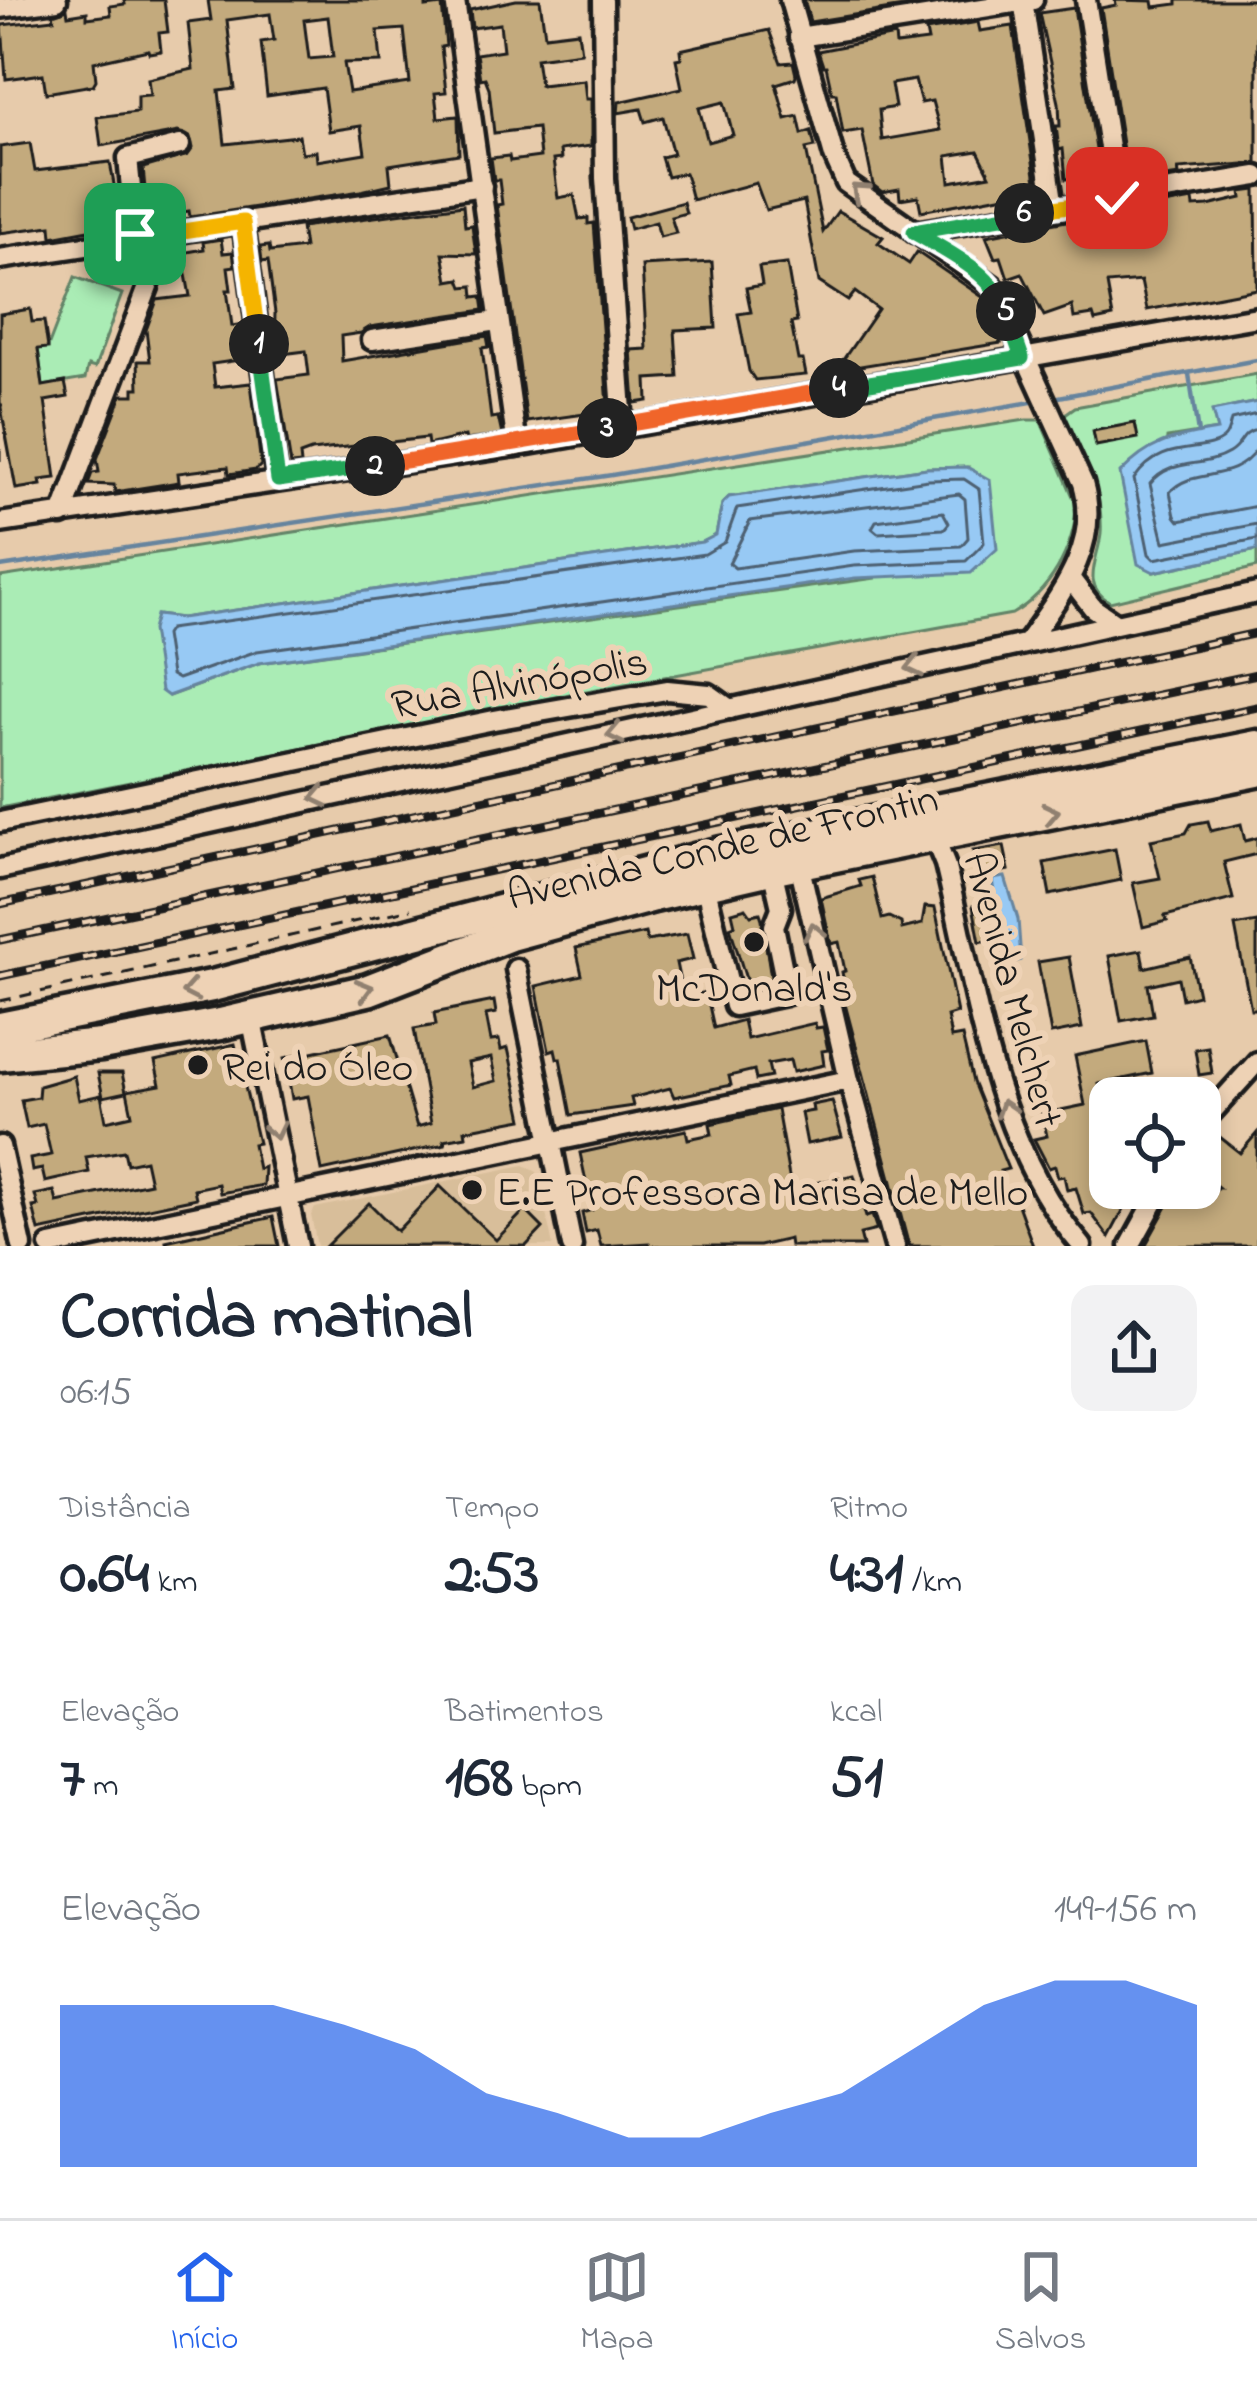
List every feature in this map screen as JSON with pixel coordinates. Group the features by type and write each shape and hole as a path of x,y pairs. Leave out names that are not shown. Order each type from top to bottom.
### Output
{"highway":[{"name":"Avenida Conde de Frontin","path":"0,1028 212,986 722,853 1257,746"},
{"name":"Avenida Conde de Frontin","path":"0,1055 101,1045 251,1017 368,989 510,935 705,884 1257,771"},
{"path":"251,1017 253,994 270,982 377,957 464,921"}],"street":[{"path":"10,4 57,0"},
{"path":"455,0 517,446"},
{"path":"603,0 604,159 623,425"},
{"path":"790,0 834,156 846,182 993,286 1083,483 1090,517 1088,534 1070,578 1028,641"},
{"path":"799,37 1033,0"},
{"path":"1085,0 1117,198"},
{"path":"1023,1 1054,207"},
{"path":"136,238 128,158 180,145"},
{"path":"914,232 1257,176"},
{"path":"0,259 482,186"},
{"path":"243,222 278,480"},
{"path":"62,514 167,234"},
{"path":"0,523 517,446 1257,317"},
{"path":"372,340 498,321"},
{"path":"1070,578 1093,608 1114,623"},
{"path":"0,869 1257,593"},
{"name":"Rua Alvinópolis","path":"0,823 494,720 667,690 709,694 730,710"},
{"name":"Avenida Melchert","path":"915,813 936,837 1003,1106 1039,1187 1082,1246"},
{"path":"705,884 734,1006 784,995 788,994 774,926 786,866"},
{"path":"786,866 895,1246"},
{"path":"516,969 572,1246"},
{"path":"251,1017 298,1246"},
{"path":"1221,1102 1257,1062"},
{"path":"50,1246 849,1080"},
{"path":"0,1146 22,1246"},
{"path":"1130,1246 1150,1209"}],"path":[{"path":"0,449 0,464"}],"shaded area":[{"name":"E.E Professora Marisa de Mello","path":"524,1165 537,1172 553,1246 317,1246 311,1215 315,1208"}],"green space":[{"path":"75,277 122,294 95,368 88,366 85,379 43,386 38,349 48,347"},
{"path":"1257,374 1257,402 1213,411 1217,430 1167,438 1154,572 1257,550 1257,567 1110,602 1093,580 1101,529 1095,485 1061,417 1075,407"},
{"path":"1026,420 1040,420 1077,506 1057,569 1038,594 1012,614 570,694 0,808 0,577","holes":["967,467 875,578 259,663 169,696 157,615 181,618 703,542 716,535 722,504 729,497 927,468"]}],"water":[{"path":"1257,402 1257,550 1154,572 1138,564 1120,473 1164,442 1217,430 1212,411"},
{"path":"967,467 990,480 997,549 971,573 855,578 259,663 168,696 161,691 152,630 156,615 181,618 702,542 716,535 722,504 729,497 927,468"},
{"path":"1005,877 1018,919 1021,960 1005,964 992,879"}],"building":[{"path":"124,0 164,0 168,32 159,33 161,51 94,62 93,85 46,93 43,74 6,79 2,25 54,19 53,14 67,9 68,15 87,12 87,18 111,15 110,6 125,4"},
{"path":"208,0 426,0 426,7 442,5 446,92 435,93 438,118 458,116 459,154 389,165 391,184 361,191 190,217 182,207 166,209 163,190 145,189 143,168 188,155 193,148 190,137 178,132 101,146 97,117 137,112 137,96 150,95 148,79 193,69 188,23 211,20","holes":["270,14 274,40 261,42 267,96 323,88 329,131 361,126 365,153 317,161 316,151 302,153 299,136 225,144 219,91 235,89 227,20","328,17 333,57 309,59 304,20","404,29 410,83 349,92 344,63 381,62 378,31"]},
{"path":"540,0 545,35 578,31 581,52 536,58 540,85 584,80 586,99 591,99 591,146 560,150 561,159 553,160 558,198 574,195 579,219 594,223 608,406 599,412 527,422 497,205 502,204 499,180 494,180 491,158 540,157 537,128 494,133 489,88 485,78 480,79 476,54 503,50 500,24 472,28 470,10"},
{"path":"804,0 922,0 922,4 810,22"},
{"path":"1115,0 1153,1 1154,7 1177,4 1177,0 1257,0 1257,163 1178,169 1179,175 1128,183 1101,8 1116,5"},
{"path":"1074,8 1102,188 1079,191 1076,178 1066,179 1063,149 1059,150 1059,103 1039,13"},
{"path":"978,22 980,31 1013,26 1037,189 921,211 918,196 900,199 899,189 882,192 873,185 862,130 843,133 836,93 832,93 818,51 895,36 896,45 928,41 926,31","holes":["915,80 921,103 932,101 940,130 882,140 879,110 895,107 891,84","978,151 990,175 950,182 947,156"]},
{"path":"769,30 781,63 793,62 795,78 776,84 786,119 798,116 802,134 811,131 815,147 806,149 823,232 838,211 883,237 878,243 909,264 917,252 984,298 1001,343 836,370 878,309 855,292 848,301 819,282 804,201 766,210 756,183 692,200 685,173 667,177 661,157 673,154 663,117 645,122 641,109 618,113 619,102 682,88 676,59 681,58 680,50","holes":["724,102 733,135 708,142 699,108"]},
{"path":"30,143 35,171 110,162 121,224 52,237 51,226 0,233 0,147"},
{"path":"1256,190 1257,289 1147,310 1141,281 1107,284 1113,317 1095,321 1093,315 1074,318 1072,306 1044,316 1022,273 1008,278 986,236 1088,217 1089,223 1193,200 1194,207 1208,206"},
{"path":"683,202 686,213 671,217 676,233 660,237 656,222 630,229 627,217"},
{"path":"463,205 476,254 443,253 448,281 460,279 463,287 473,286 474,297 482,296 484,310 370,327 341,336 342,361 487,336 489,347 482,348 491,418 498,417 502,435 466,440 465,436 428,445 427,438 311,451 300,455 301,464 291,465 277,379 309,375 306,351 274,355 275,313 268,261 262,262 260,247 269,246 270,252 304,248 301,227"},
{"path":"221,239 223,253 233,252 235,266 228,267 231,290 227,290 232,326 243,324 247,359 212,364 215,387 251,383 261,465 229,474 228,467 178,473 179,482 115,492 114,485 88,484 92,473 99,472 97,459 122,395 134,395 134,388 139,388 138,361 150,361 146,330 157,300 190,296 182,253 204,249 203,242"},
{"path":"712,262 716,328 675,330 678,377 647,379 648,401 635,403 631,350 647,349 642,266"},
{"path":"122,264 125,278 101,282 98,268"},
{"path":"787,264 797,322 791,323 806,375 755,380 738,314 751,312 746,288 762,285 759,267"},
{"path":"30,309 32,322 44,321 48,348 38,349 43,386 65,382 68,397 45,401 56,478 16,489 0,402 0,314"},
{"path":"1135,423 1138,438 1096,446 1093,431"},
{"path":"1208,821 1211,831 1241,824 1245,841 1257,838 1257,854 1224,862 1233,899 1165,916 1167,921 1143,927 1133,883 1160,878 1151,840 1186,833 1191,824"},
{"path":"1004,846 1009,870 977,876 973,851"},
{"path":"1115,849 1121,880 1050,895 1044,863"},
{"path":"872,877 882,919 901,923 902,929 922,924 925,907 935,908 957,1013 947,1016 951,1038 962,1036 973,1082 1008,1169 1000,1171 1005,1197 1011,1195 1013,1203 1017,1202 1033,1246 910,1246 845,1004 839,942 831,944 821,898 861,886 859,880"},
{"path":"982,904 992,939 980,942 973,906"},
{"name":"McDonald's","path":"746,908 751,915 760,913 772,984 749,989 730,927 735,925 732,912"},
{"path":"1257,922 1257,1009 1251,1009 1235,926"},
{"path":"645,933 647,941 687,934 693,959 676,963 683,997 706,992 714,1028 743,1020 747,1039 815,1023 816,1028 823,1027 828,1050 822,1051 824,1065 793,1072 790,1060 768,1064 771,1077 756,1080 754,1070 729,1076 731,1085 674,1097 670,1088 631,1098 633,1106 571,1115 560,1058 555,1049 549,1051 536,986 582,975 576,948"},
{"path":"1141,950 1144,968 1190,957 1198,995 1182,999 1178,978 1148,985 1153,1015 1121,1021 1109,956"},
{"path":"1069,957 1082,1028 1051,1034 1038,962"},
{"path":"494,1001 496,1013 486,1015 491,1041 499,1040 501,1050 508,1048 523,1119 465,1130 466,1136 444,1140 445,1144 322,1171 308,1096 292,1099 285,1058 390,1035 417,1127 431,1123 414,1029 436,1025 434,1013","holes":["491,1058 496,1081 473,1087 468,1063"]},
{"path":"1146,1041 1152,1073 1089,1077 1089,1209 1124,1209 1109,1237 1091,1213 1084,1214 1076,1188 1067,1190 1064,1176 1058,1177 1055,1166 1049,1168 1034,1139 1047,1136 1042,1114 1085,1105 1075,1056"},
{"path":"235,1044 258,1143 253,1144 258,1169 264,1167 263,1185 220,1193 218,1184 194,1189 196,1198 39,1231 35,1195 54,1191 57,1202 150,1183 145,1160 127,1164 124,1151 86,1157 89,1172 45,1182 42,1169 32,1171 30,1159 51,1155 44,1124 27,1128 21,1100 38,1097 39,1086 74,1076 79,1100 101,1095 106,1121 132,1115 127,1091 160,1085 155,1062"},
{"path":"1208,1047 1212,1073 1199,1075 1195,1049"},
{"path":"1014,1051 1044,1088 1032,1105"},
{"path":"98,1073 122,1073 126,1092 103,1097"},
{"path":"832,1101 842,1137 807,1144 801,1113"},
{"path":"777,1109 791,1188 854,1175 866,1217 872,1215 877,1230 860,1234 863,1246 790,1246 789,1239 759,1246 601,1246 597,1230 586,1233 582,1213 592,1210 580,1153 686,1130 688,1139 712,1134 710,1124"},
{"path":"1257,1133 1257,1246 1145,1246 1166,1209 1221,1209 1221,1138 1240,1153"},
{"path":"440,1186 496,1240 525,1210 543,1228 526,1246 326,1246 369,1203 397,1231"},
{"path":"273,1217 279,1246 167,1246 166,1241"}],"waterway":[{"path":"1048,399 1257,360"},
{"path":"1189,374 1198,433"},
{"path":"0,567 612,475 1037,401"}],"railway":[{"path":"0,904 1257,633"},
{"path":"0,940 1257,674"},
{"path":"0,976 1257,707"}],"place":[{"name":"McDonald's","path":"754,942"},
{"name":"Rei do Óleo","path":"198,1065"},
{"name":"E.E Professora Marisa de Mello","path":"472,1190"}],"route":[{"path":"135,234 136,238 243,222 278,480 517,446 1022,358 993,286 914,232 1117,198"}]}
